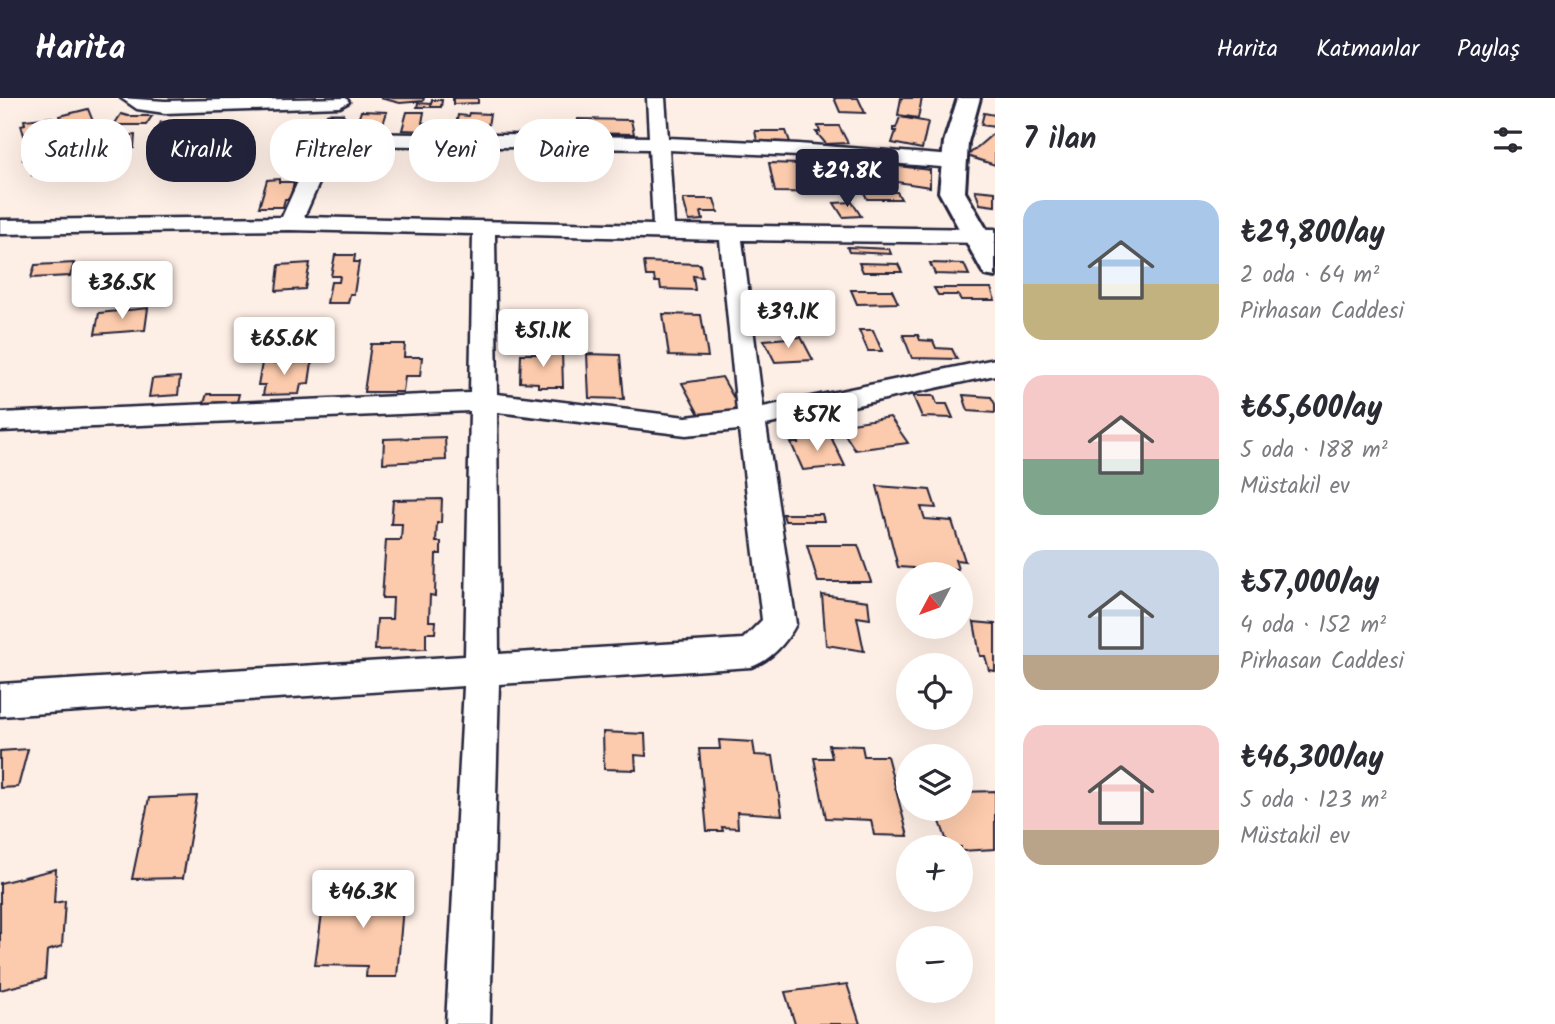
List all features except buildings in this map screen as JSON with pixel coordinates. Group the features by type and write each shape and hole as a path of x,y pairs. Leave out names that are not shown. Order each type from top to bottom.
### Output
{"street":[{"path":"130,98 144,105 165,107 341,100 335,119"},
{"path":"656,98 664,233"},
{"path":"969,98 956,142 952,192 985,235 995,269"},
{"path":"395,140 832,150 954,162"},
{"path":"290,223 309,182"},
{"path":"0,227 290,223 664,233 985,235"},
{"path":"468,1024 482,670 484,228"},
{"path":"0,699 751,653 779,624 751,419 730,234"},
{"path":"0,422 483,401 686,426 751,419 995,367"}]}
